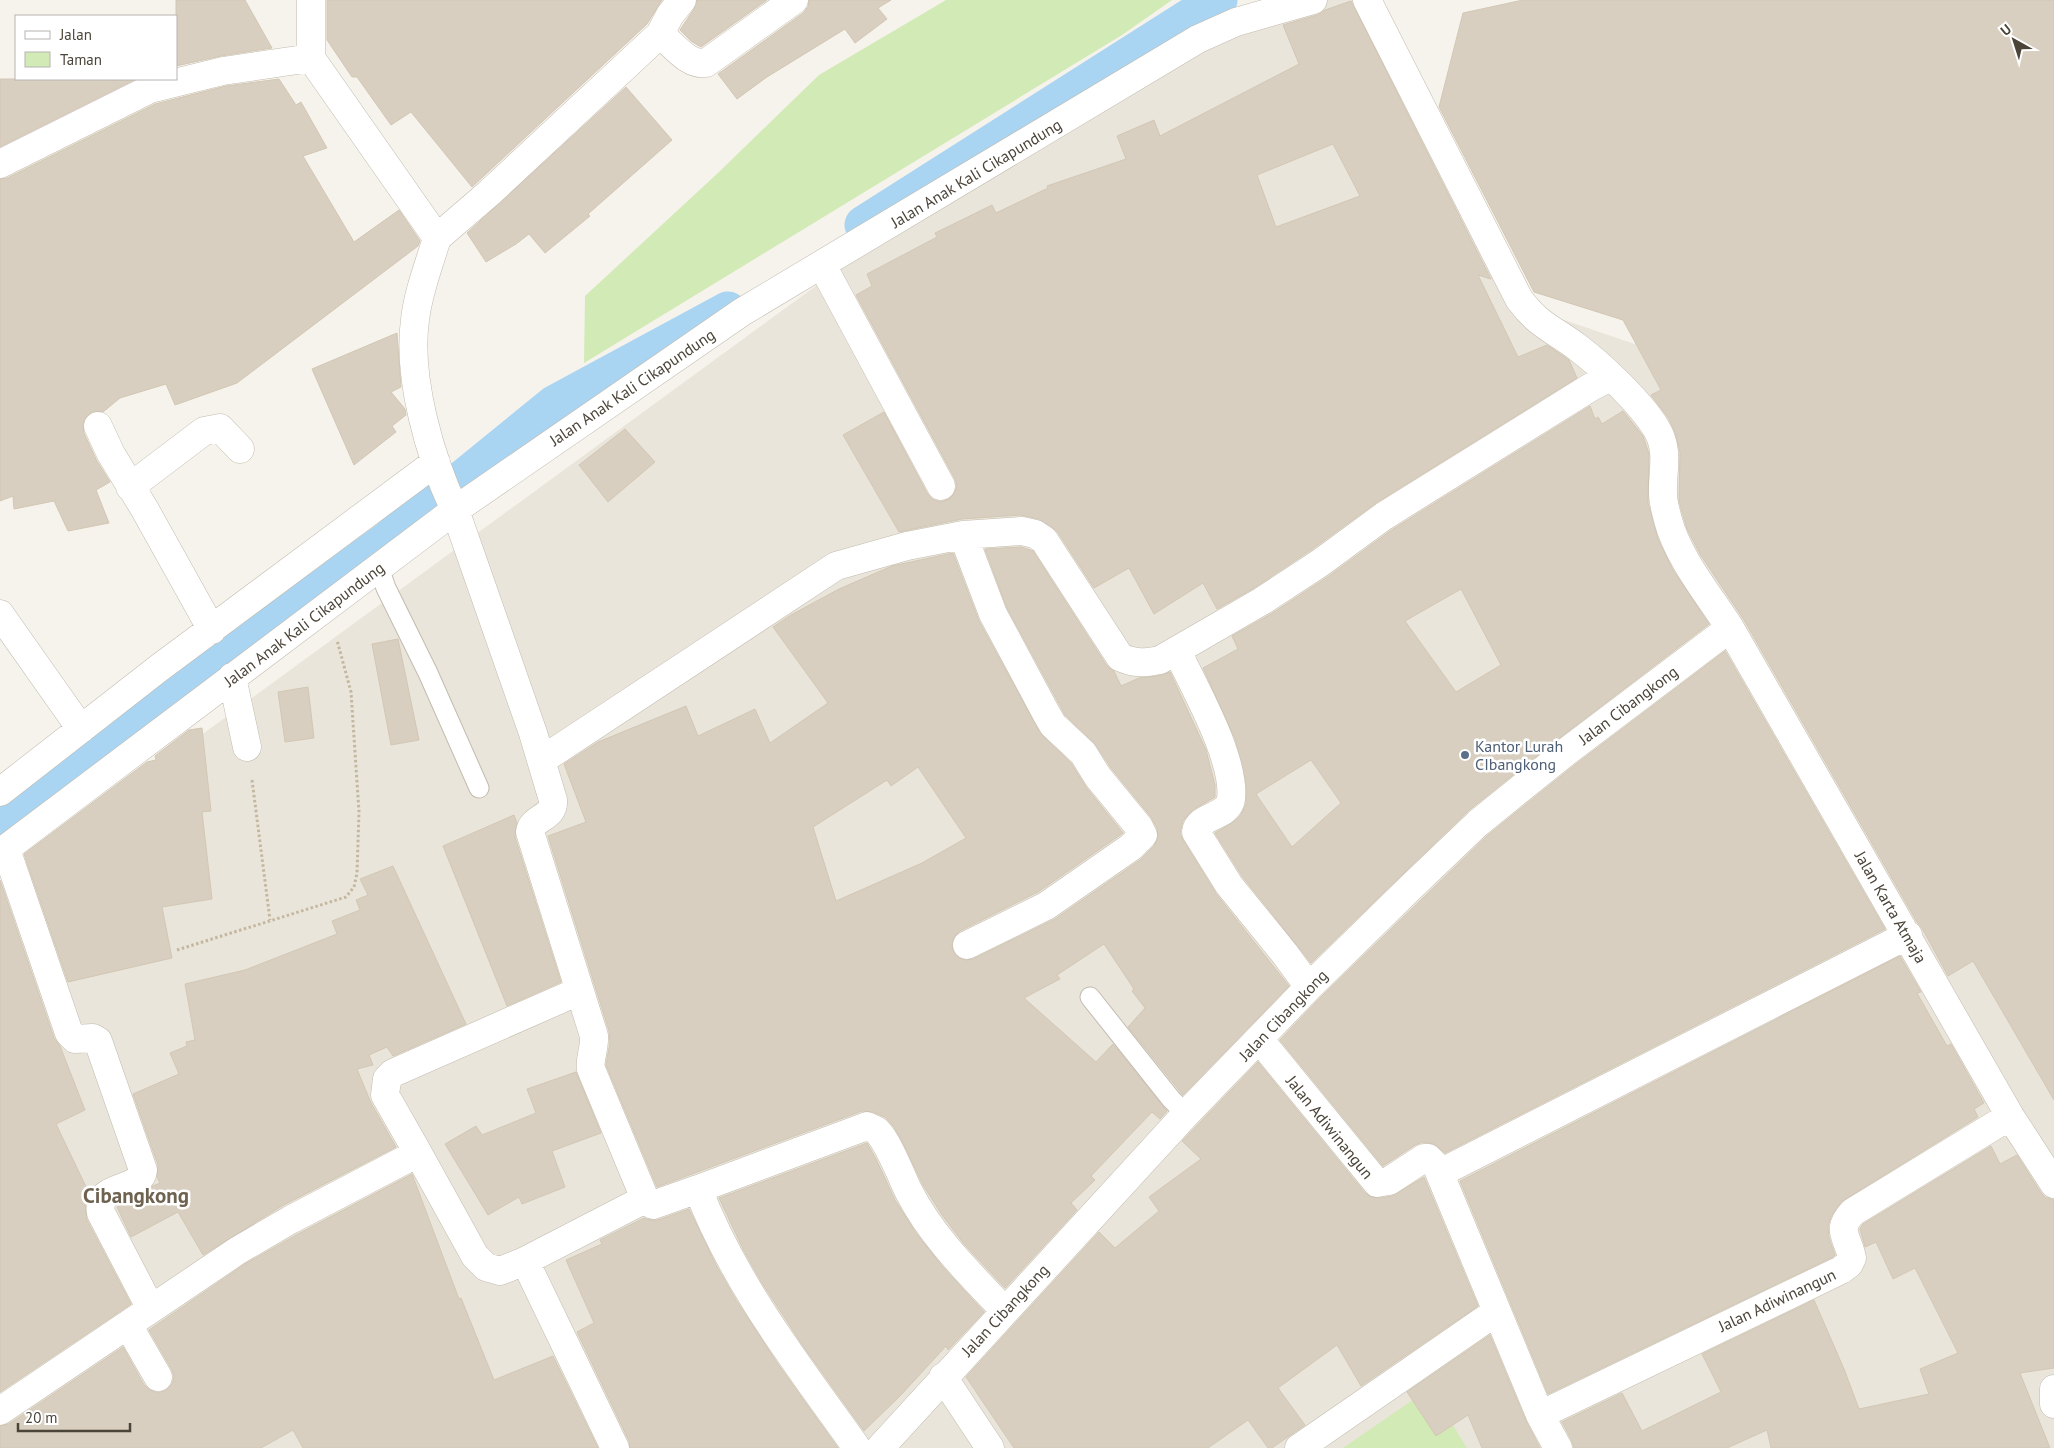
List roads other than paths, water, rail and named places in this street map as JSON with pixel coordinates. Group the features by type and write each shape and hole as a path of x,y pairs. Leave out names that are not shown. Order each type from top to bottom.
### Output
{"street":[{"path":"311,0 311,58 437,238"},
{"path":"682,0 670,15 660,34 488,194 437,238 415,319 413,344 419,403 445,487 542,760 554,805 545,817 531,827 532,841 594,1036 594,1049 590,1061 591,1069 645,1198 653,1205 867,1126 876,1130 884,1140 910,1194 936,1234 960,1264 1004,1310"},
{"path":"660,34 688,59 696,63 706,63 794,0"},
{"name":"Jalan Anak Kali Cikapundung","path":"3,851 379,568 445,487 822,265 1198,39 1236,22 1312,0"},
{"name":"Jalan Karta Atmaja","path":"1367,0 1519,299 1539,322 1582,351 1610,377 1639,406 1657,429 1664,446 1666,463 1662,495 1668,522 1681,552 1730,628 1908,935 2010,1116 2054,1184"},
{"path":"0,164 150,89 223,71 311,58"},
{"path":"822,265 941,486"},
{"path":"542,760 836,566 899,548 963,536 1014,531 1034,534 1044,540 1120,657 1131,662 1143,663 1160,660 1262,601 1320,563 1384,516 1610,377"},
{"path":"98,426 110,454 144,508 212,630"},
{"path":"130,487 204,431 220,428 240,449"},
{"path":"0,792 159,668 212,630 445,487"},
{"path":"963,536 993,614 1053,725 1084,753 1098,777 1139,827 1143,835 1131,847 1046,906 967,946"},
{"path":"0,614 81,729"},
{"name":"Jalan Cibangkong","path":"880,1448 1004,1310 1186,1114 1309,987 1478,823 1566,752 1730,628"},
{"path":"1177,651 1223,748 1229,776 1231,799 1229,805 1199,825 1196,832 1229,885 1309,987"},
{"path":"232,678 247,747"},
{"path":"3,851 69,1033 75,1039 93,1038 98,1041 143,1170 142,1176 138,1180 102,1198 99,1205 101,1213 150,1309"},
{"path":"1440,1173 1908,935"},
{"path":"579,990 393,1073 387,1079 386,1095 475,1256 486,1267 500,1270 525,1261 645,1198"},
{"name":"Jalan Adiwinangun","path":"1259,1039 1376,1183 1389,1181 1424,1158 1432,1161 1440,1173 1540,1415 1558,1448"},
{"name":"Jalan Adiwinangun","path":"1540,1415 1841,1270 1849,1264 1852,1258 1842,1230 1845,1221 1853,1212 2010,1116"},
{"path":"0,1411 214,1266 290,1220 418,1153"},
{"path":"698,1189 732,1264 770,1326 857,1448"},
{"path":"525,1261 615,1448"},
{"path":"1299,1448 1496,1312"},
{"path":"128,1325 158,1377"},
{"path":"943,1377 990,1448"},
{"path":"2054,1389 2054,1404"}],"lane":[{"path":"379,568 386,588 428,674 479,788"},
{"path":"1090,997 1171,1099 1186,1114"}],"waterway":[{"path":"864,225 1218,0"},
{"path":"0,831 166,702 387,541 554,405 728,311"}],"place":[{"name":"Kantor Lurah CIbangkong","path":"1465,755"}],"district":[{"name":"Cibangkong","path":"136,1195"}]}
